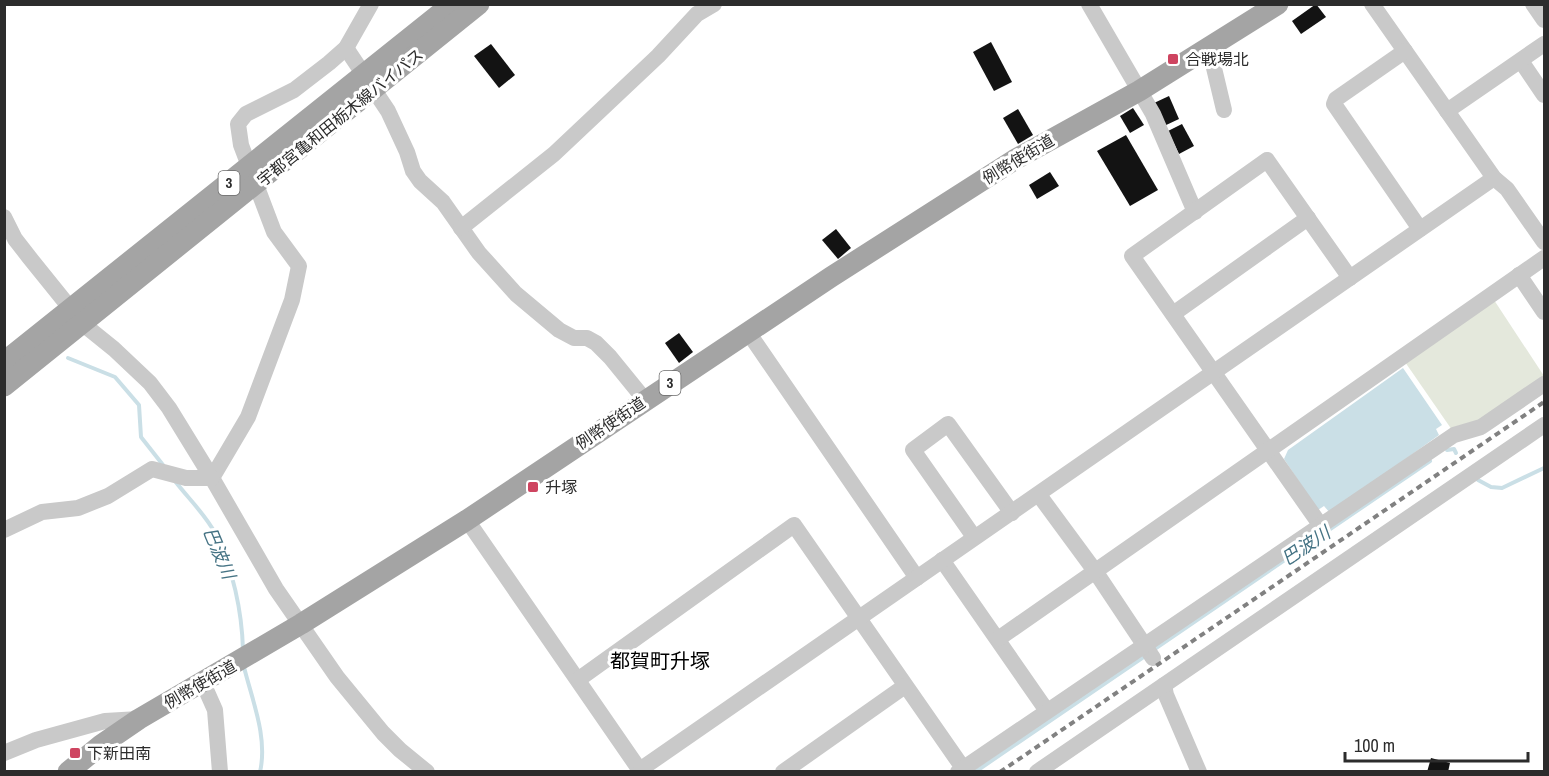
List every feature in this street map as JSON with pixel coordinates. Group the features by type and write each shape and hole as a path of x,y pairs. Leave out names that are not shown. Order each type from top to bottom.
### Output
{"main road":[{"name":"宇都宮亀和田栃木線バイパス","path":"369,83 452,4"},
{"name":"宇都宮亀和田栃木線バイパス","path":"4,386 76,317 369,83 479,4"},
{"name":"例幣使街道","path":"68,771 139,719 301,624 467,520 748,332 1014,160 1139,91 1278,4"},
{"name":"宇都宮亀和田栃木線バイパス","path":"4,362 76,317"}],"street":[{"path":"212,478 248,417 292,300 299,266 274,232 242,145 238,124 246,114 294,90 346,48 370,4"},
{"path":"461,228 562,147 658,56 698,14 714,4"},
{"path":"1089,4 1153,114 1195,212"},
{"path":"1372,4 1494,178 1507,189 1545,242"},
{"path":"1533,4 1545,20"},
{"path":"1447,111 1545,45"},
{"path":"1209,47 1224,110"},
{"path":"346,48 398,129 413,171 420,181 444,202 479,253 516,294 559,330 574,338 587,339 596,344 610,357 645,400"},
{"path":"1405,51 1336,99 1334,104 1420,229"},
{"path":"1521,61 1545,95"},
{"path":"1321,526 1132,256 1267,160 1350,278"},
{"path":"467,520 641,770 1494,178"},
{"path":"4,217 22,248 76,317 150,383 169,408 212,478 276,589 337,677 400,750 427,771"},
{"path":"1173,314 1308,218"},
{"path":"998,639 1545,258"},
{"path":"1519,275 1545,312"},
{"path":"748,332 917,578"},
{"path":"579,680 794,525 961,770 1047,711 1149,652 1321,526 1454,435 1481,427 1545,384"},
{"path":"974,537 913,450 948,423 1012,513"},
{"path":"1037,771 1545,425"},
{"path":"4,530 42,512 78,508 108,496 152,469 186,478 212,478"},
{"path":"1039,495 1149,652"},
{"path":"942,560 1047,711"},
{"path":"203,683 215,710 220,771"},
{"path":"1164,685 1166,695 1199,771"},
{"path":"783,771 905,686"},
{"path":"4,753 36,740 105,721 139,719"}],"shaded area":[{"path":"1494,300 1544,376 1480,421 1452,430 1405,362"}],"water":[{"path":"1403,368 1442,425 1436,429 1439,435 1330,513 1324,506 1318,510 1284,459 1288,450"}],"building":[{"path":"1316,4 1326,17 1301,34 1292,21"},
{"path":"991,42 1012,82 994,91 973,52"},
{"path":"491,44 515,75 499,88 474,56"},
{"path":"1169,96 1179,119 1164,126 1154,103"},
{"path":"1133,108 1144,125 1130,133 1120,116"},
{"path":"1018,109 1033,135 1018,144 1003,118"},
{"path":"1182,124 1194,146 1179,154 1168,131"},
{"path":"1126,135 1158,190 1130,206 1097,151"},
{"path":"1050,172 1059,186 1037,199 1029,185"},
{"path":"836,229 851,248 838,259 822,240"},
{"path":"679,333 693,352 679,363 665,343"},
{"path":"1431,758 1450,763 1448,772 1427,772"}],"waterway":[{"name":"巴波川","path":"68,358 115,377 139,405 141,437 163,465"},
{"name":"巴波川","path":"1447,450 1454,449 1456,453"},
{"name":"巴波川","path":"1156,648 1430,461"},
{"name":"巴波川","path":"1478,480 1491,487 1502,488 1544,468"},
{"name":"巴波川","path":"175,481 206,519 227,561 241,621 243,650"},
{"name":"巴波川","path":"975,772 1145,656"},
{"name":"巴波川","path":"244,667 261,732 260,772"}],"railway":[{"path":"1000,772 1544,402"}],"place":[{"name":"合戦場北","path":"1173,59"},
{"name":"升塚","path":"533,487"},
{"name":"下新田南","path":"75,753"}],"district":[{"name":"都賀町升塚","path":"660,661"}]}
